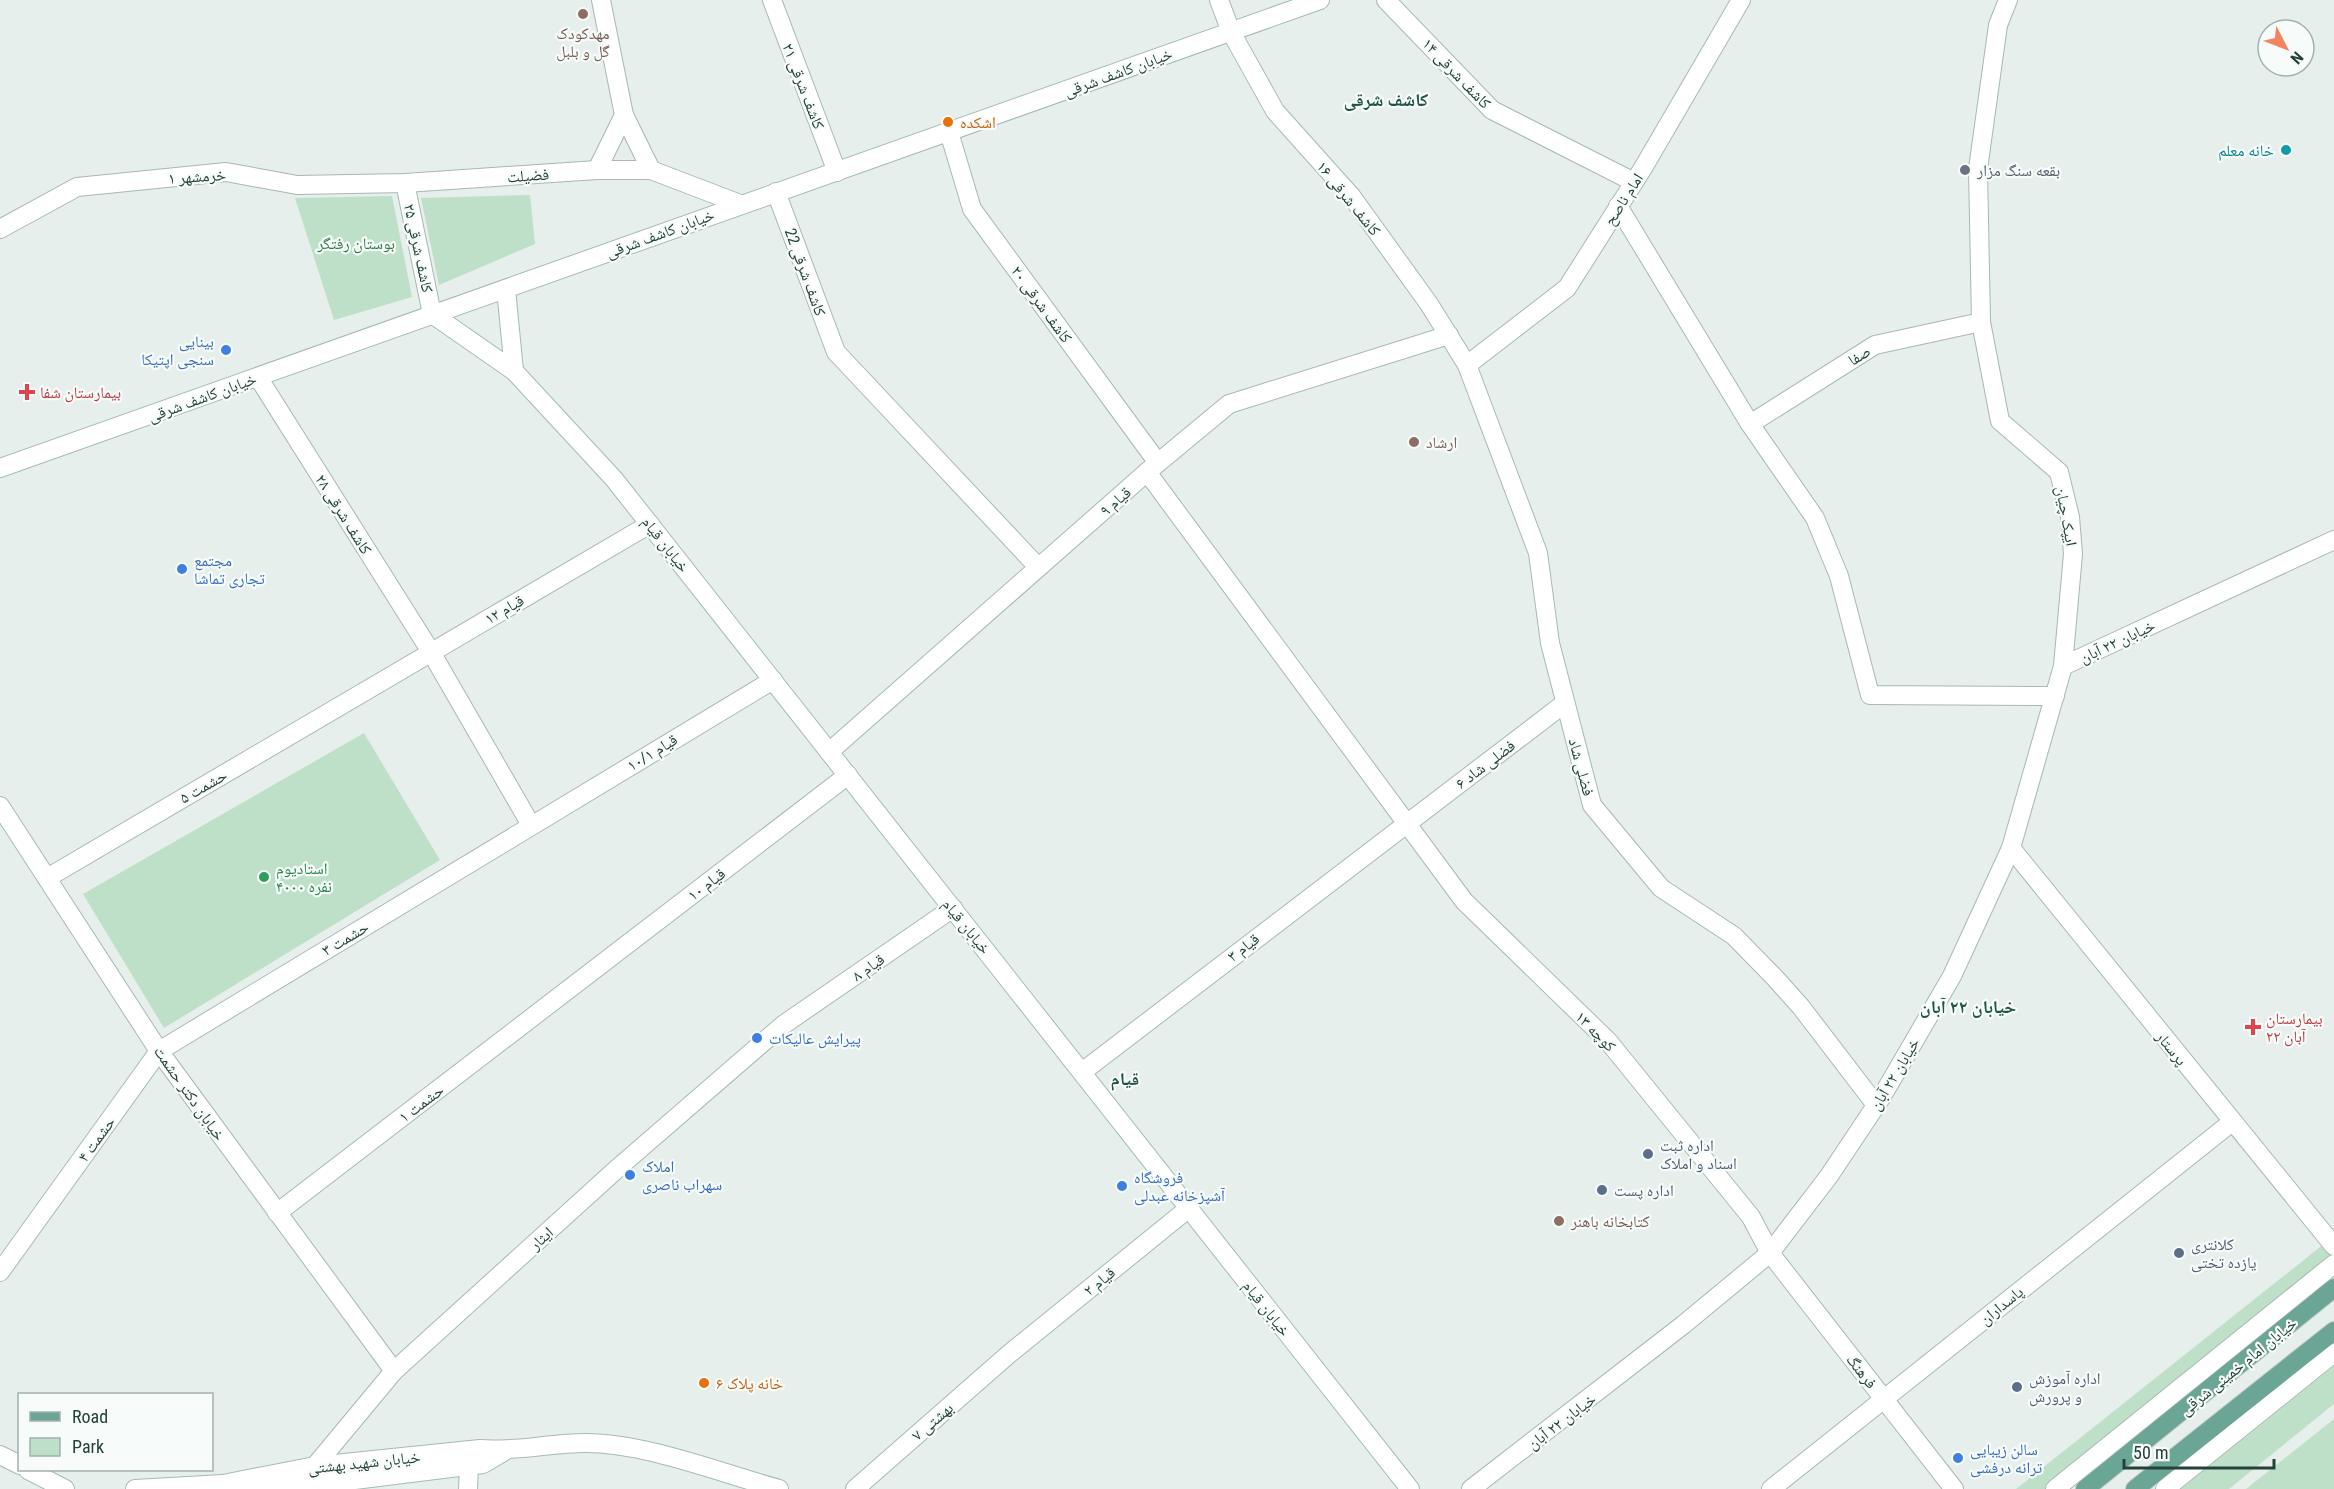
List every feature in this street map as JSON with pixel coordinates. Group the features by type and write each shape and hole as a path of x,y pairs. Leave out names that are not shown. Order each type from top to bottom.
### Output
{"main road":[{"name":"خیابان امام خمینی شرقی","path":"2085,1489 2334,1288"},
{"name":"خیابان امام خمینی شرقی","path":"2135,1489 2334,1331"}],"street":[{"path":"601,0 624,115 651,170"},
{"name":"کاشف شرقی ۲۱","path":"772,0 837,172"},
{"name":"کاشف شرقی ۱۶","path":"1219,0 1231,32 1275,111 1352,197 1429,304 1467,365"},
{"name":"خیابان کاشف شرقی","path":"0,468 1320,0"},
{"name":"کاشف شرقی ۱۴","path":"1386,0 1492,110 1634,182"},
{"name":"امام ناصح","path":"1467,365 1567,288 1634,182 1741,0"},
{"name":"ایپک چیان","path":"2008,0 1998,25 1978,169 1982,322 2000,421 2059,472 2070,517 2073,554 2063,666"},
{"path":"597,170 624,115"},
{"name":"کاشف شرقی ۲۰","path":"949,132 972,209 1405,824"},
{"name":"فضیلت","path":"405,183 597,170 651,170 740,204"},
{"name":"خرمشهر ۱","path":"0,229 77,187 225,172 297,185 405,183"},
{"name":"کاشف شرقی ۲۵","path":"405,183 432,314"},
{"name":"کاشف شرقی 22","path":"776,192 836,352 1038,567"},
{"path":"1618,206 1750,424 1815,518 1839,576 1870,695 2055,696"},
{"path":"506,289 514,371"},
{"name":"خیابان قیام","path":"432,314 514,371 615,479 1410,1489"},
{"name":"صفا","path":"1750,424 1875,345 1982,322"},
{"name":"قیام ۹","path":"829,752 1038,567 1229,404 1449,335"},
{"name":"فضلی شاد","path":"1467,365 1538,553 1550,643 1592,805 1661,888 1734,936 1768,970 1801,1007 1876,1105"},
{"name":"کاشف شرقی ۲۸","path":"258,377 431,652 531,825"},
{"name":"قیام ۱۲","path":"358,695 650,524"},
{"name":"خیابان ۲۲ آبان","path":"1471,1489 1683,1326 1770,1253 1830,1176 1876,1105 1952,976 2011,848 2063,666 2334,540"},
{"name":"قیام ۱۰/۱","path":"531,825 773,680"},
{"name":"حشمت ۵","path":"47,878 358,695"},
{"name":"فضلی شاد ۶","path":"1405,824 1564,703"},
{"name":"قیام ۱۰","path":"564,993 848,775"},
{"name":"خیابان دکتر حشمت","path":"2,815 47,878 159,1051 394,1371"},
{"name":"کوچه ۱۳","path":"1405,824 1464,901 1608,1041 1723,1180 1751,1217 1770,1253"},
{"name":"قیام ۳","path":"1082,1072 1405,824"},
{"name":"حشمت ۳","path":"159,1051 531,825"},
{"name":"پرستار","path":"2011,848 2334,1246"},
{"name":"قیام ۸","path":"783,1025 953,908"},
{"name":"حشمت ۱","path":"277,1214 564,993"},
{"name":"ایثار","path":"315,1466 394,1371 619,1167 783,1025"},
{"name":"حشمت ۴","path":"0,1272 159,1051"},
{"name":"پاسداران","path":"1771,1489 2232,1122"},
{"name":"قیام ۲","path":"1009,1354 1189,1208"},
{"name":"فرهنگ","path":"1770,1253 1954,1489"},
{"path":"2055,1489 2334,1264"},
{"path":"2165,1489 2334,1353"},
{"name":"بهشتی ۷","path":"855,1489 1009,1354"},
{"name":"خیابان شهید بهشتی","path":"223,1484 315,1466 480,1449 506,1451 586,1443 638,1449 779,1489"},
{"name":"خیابان شهید بهشتی","path":"135,1489 223,1484 287,1487 483,1464 506,1451"},
{"path":"0,1455 18,1464"},
{"path":"468,1489 469,1466"},
{"path":"30,1471 64,1489"}],"green space":[{"name":"بوستان رفتگر","path":"530,195 535,244 439,285 421,198"},
{"name":"بوستان رفتگر","path":"392,196 412,297 334,320 295,198"},
{"name":"استادیوم ۴۰۰۰ نفره","path":"364,733 440,860 164,1028 83,894"},
{"path":"2334,1236 2334,1268 2058,1489 2016,1489"},
{"path":"2334,1366 2334,1404 2229,1489 2181,1489"},
{"path":"2334,1419 2334,1489 2246,1489"}],"place":[{"name":"مهدکودک گل و بلبل","path":"583,14"},
{"name":"اشکده","path":"948,122"},
{"name":"خانه معلم","path":"2286,150"},
{"name":"بقعه سنگ مزار","path":"1965,170"},
{"name":"بینایی سنجی اپتیکا","path":"226,350"},
{"name":"بیمارستان شفا","path":"27,392"},
{"name":"ارشاد","path":"1414,442"},
{"name":"مجتمع تجاری تماشا","path":"182,569"},
{"name":"استادیوم ۴۰۰۰ نفره","path":"264,877"},
{"name":"بیمارستان ۲۲ آبان","path":"2253,1027"},
{"name":"پیرایش عالیکات","path":"757,1038"},
{"name":"اداره ثبت اسناد و املاک","path":"1648,1154"},
{"name":"املاک سهراب ناصری","path":"630,1175"},
{"name":"فروشگاه آشپزخانه عبدلی","path":"1122,1186"},
{"name":"اداره پست","path":"1602,1190"},
{"name":"کتابخانه باهنر","path":"1559,1221"},
{"name":"کلانتری یازده تختی","path":"2179,1253"},
{"name":"خانه پلاک ۶","path":"704,1383"},
{"name":"اداره آموزش و پرورش","path":"2017,1387"},
{"name":"سالن زیبایی ترانه درفشی","path":"1958,1458"}],"district":[{"name":"کاشف شرقی","path":"1386,100"},
{"name":"خیابان ۲۲ آبان","path":"1968,1007"},
{"name":"قیام","path":"1125,1079"}]}
